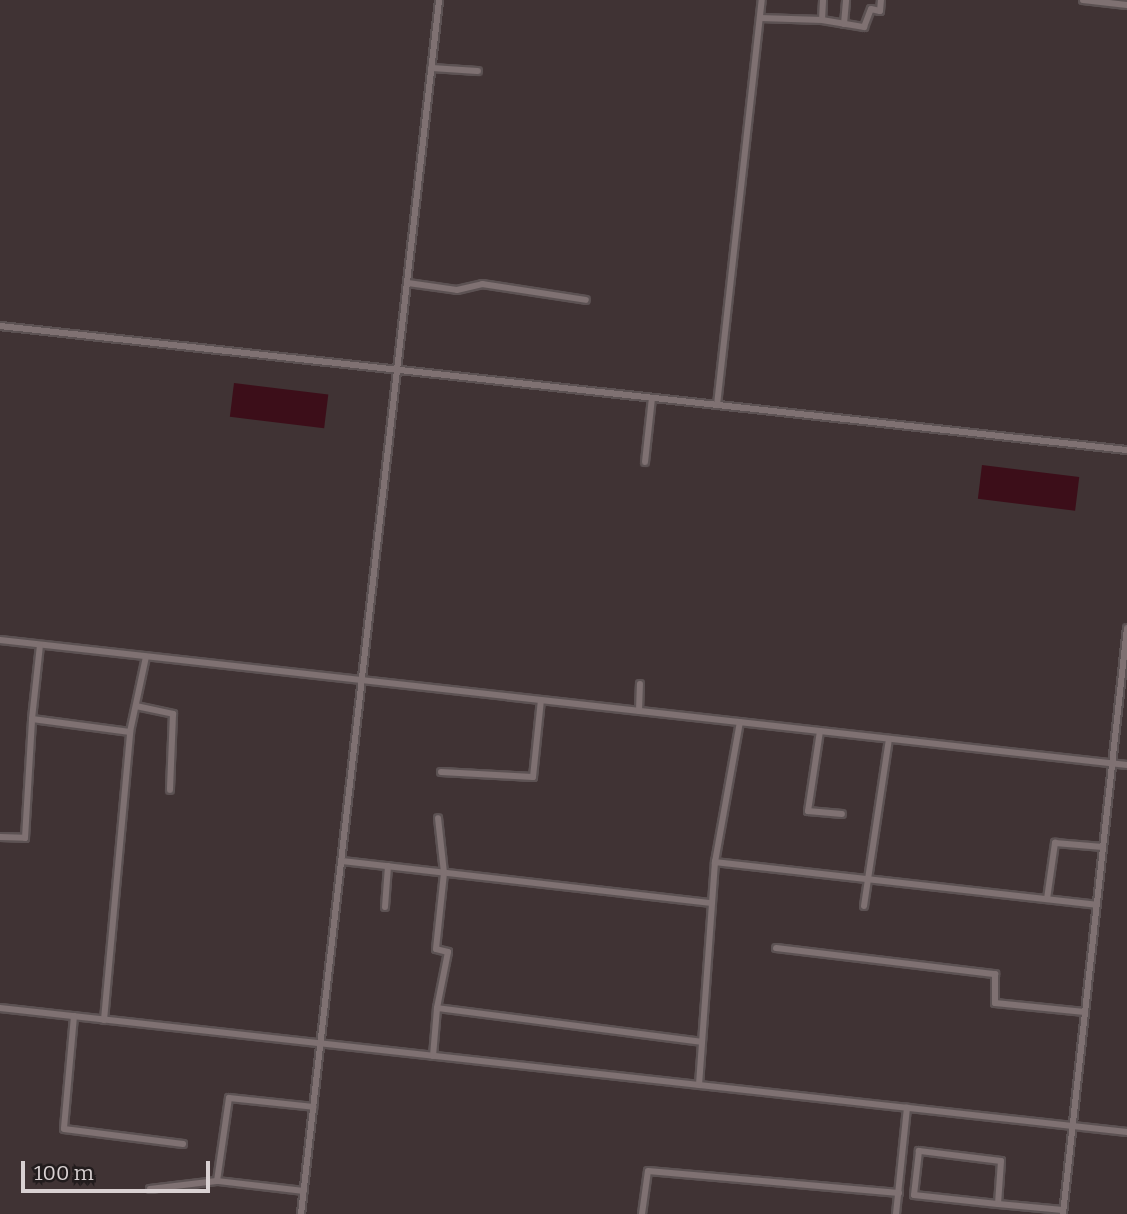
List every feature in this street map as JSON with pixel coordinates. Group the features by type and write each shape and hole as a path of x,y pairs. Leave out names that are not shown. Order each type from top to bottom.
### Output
{"lane":[{"path":"301,1214 439,0"},
{"path":"717,405 762,0"},
{"path":"822,20 823,0"},
{"path":"844,24 846,0"},
{"path":"760,18 822,20 864,27 871,9 880,10 881,0"},
{"path":"1083,0 1127,5"},
{"path":"431,68 478,71"},
{"path":"408,283 457,290 482,284 586,300"},
{"path":"0,326 1127,450"},
{"path":"645,462 652,398"},
{"path":"999,1204 1001,1161 919,1151 914,1195 1063,1212 1127,628"},
{"path":"0,640 1127,765"},
{"path":"0,837 25,838 32,719 40,645"},
{"path":"104,1020 130,732 146,657"},
{"path":"639,711 640,684"},
{"path":"442,772 533,777 541,700"},
{"path":"136,706 173,714 170,790"},
{"path":"32,719 130,732"},
{"path":"699,1085 715,862 740,722"},
{"path":"820,731 808,811 842,814"},
{"path":"864,906 889,739"},
{"path":"433,1056 437,1008 448,951 436,949 444,873 438,818"},
{"path":"1047,899 1055,843 1103,847"},
{"path":"342,861 712,903"},
{"path":"715,862 1096,905"},
{"path":"385,907 388,866"},
{"path":"776,948 995,974 995,1003 1085,1012"},
{"path":"0,1008 1127,1132"},
{"path":"437,1008 702,1042"},
{"path":"74,1016 64,1129 183,1144"},
{"path":"217,1181 229,1098 314,1107"},
{"path":"896,1214 907,1108"},
{"path":"642,1214 648,1171 899,1194"},
{"path":"150,1189 217,1181 304,1191"}],"shaded area":[{"path":"234,383 328,395 324,428 230,417"},
{"path":"982,465 1079,477 1075,511 978,499"}]}
